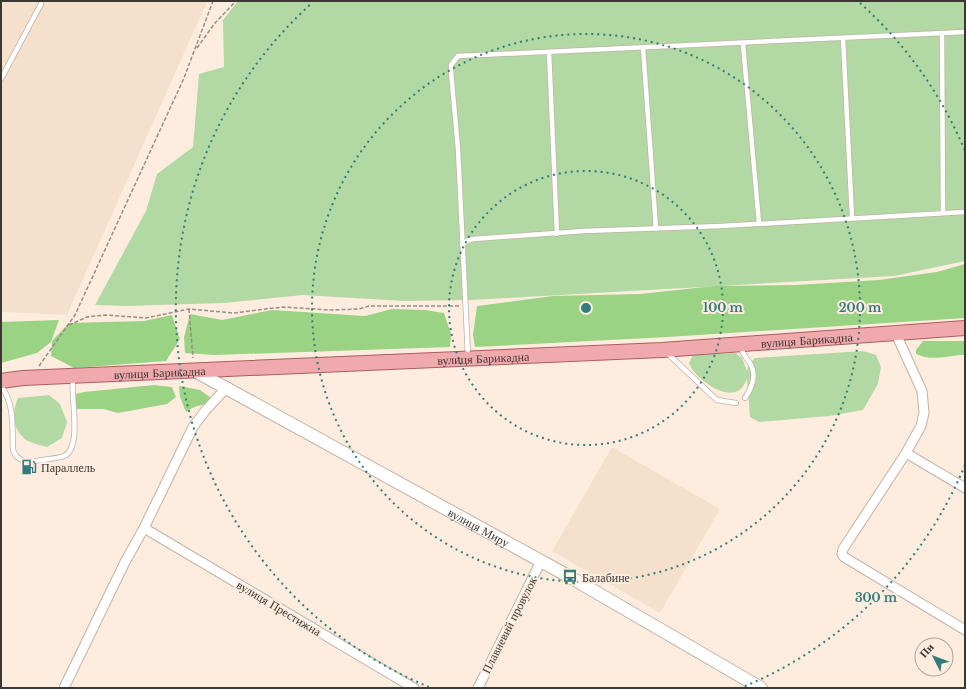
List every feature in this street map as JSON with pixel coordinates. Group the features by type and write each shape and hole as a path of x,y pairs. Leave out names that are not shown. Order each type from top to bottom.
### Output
{"main road":[{"name":"вулиця Барикадна","path":"1,380 662,350 965,328"}],"street":[{"path":"896,334 922,391 924,413 921,426 906,453 843,549 842,554 844,557 965,630"},
{"name":"вулиця Миру","path":"195,371 227,387 541,561 656,626 761,688"},
{"path":"64,688 121,568 144,528 193,427 205,411 227,387"},
{"path":"906,453 965,488"},
{"name":"вулиця Престижна","path":"144,528 414,688"},
{"name":"Плавневий провулок","path":"478,688 541,561"}],"lane":[{"path":"1,79 41,4"},
{"path":"468,358 458,149 451,65 458,56 743,44 965,32"},
{"path":"942,33 943,212"},
{"path":"843,38 852,217"},
{"path":"743,44 759,223"},
{"path":"644,47 656,229"},
{"path":"549,52 557,234"},
{"path":"462,245 473,239 943,212 965,212"},
{"path":"740,345 741,351 752,366 753,376 750,390 745,398"},
{"path":"662,350 717,400 736,403"},
{"path":"36,461 65,456 72,448 75,438 71,390 73,376"},
{"path":"1,386 8,395 11,403 13,450 16,456 23,461"}],"path":[{"path":"37,368 75,315 194,51 213,1"},
{"path":"194,51 215,23 236,1"},
{"path":"67,326 87,317 105,315 146,318 189,309 233,313 283,307 329,310 359,309 369,306 465,306"},
{"path":"189,309 195,371"}],"shaded area":[{"path":"1,1 207,2 67,315 1,312"},
{"path":"612,447 720,509 660,613 552,551"}],"green space":[{"path":"238,1 965,1 965,261 894,276 472,300 404,301 303,295 224,303 128,306 95,305 146,211 157,174 193,147 199,74 224,67 223,20"},
{"path":"965,264 965,318 668,337 475,347 473,335 477,306 553,296 640,294 714,286 795,285 879,280 937,272"},
{"path":"392,309 425,310 444,313 451,334 450,347 215,355 185,353 184,337 190,314 222,320 272,310 365,316"},
{"path":"172,315 180,339 166,361 74,368 51,356 52,341 69,323 144,321"},
{"path":"59,320 51,342 37,353 1,363 1,322"},
{"path":"923,341 965,341 965,355 928,358 916,354 916,350"},
{"path":"863,351 876,355 881,367 878,384 863,410 829,416 759,422 750,417 747,379 743,387 738,391 732,393 724,392 702,380 692,369 689,363 693,355 736,353 742,358 747,371 749,364 755,358"},
{"path":"154,385 172,387 176,397 167,404 118,413 103,409 76,409 76,394"},
{"path":"179,386 200,390 214,400 209,403 193,407 186,412 180,397"},
{"path":"49,395 60,404 67,422 62,438 47,447 30,442 21,435 15,425 14,414 18,398"}],"place":[{"name":"Параллель","path":"29,467"},
{"name":"Балабине","path":"570,577"}]}
